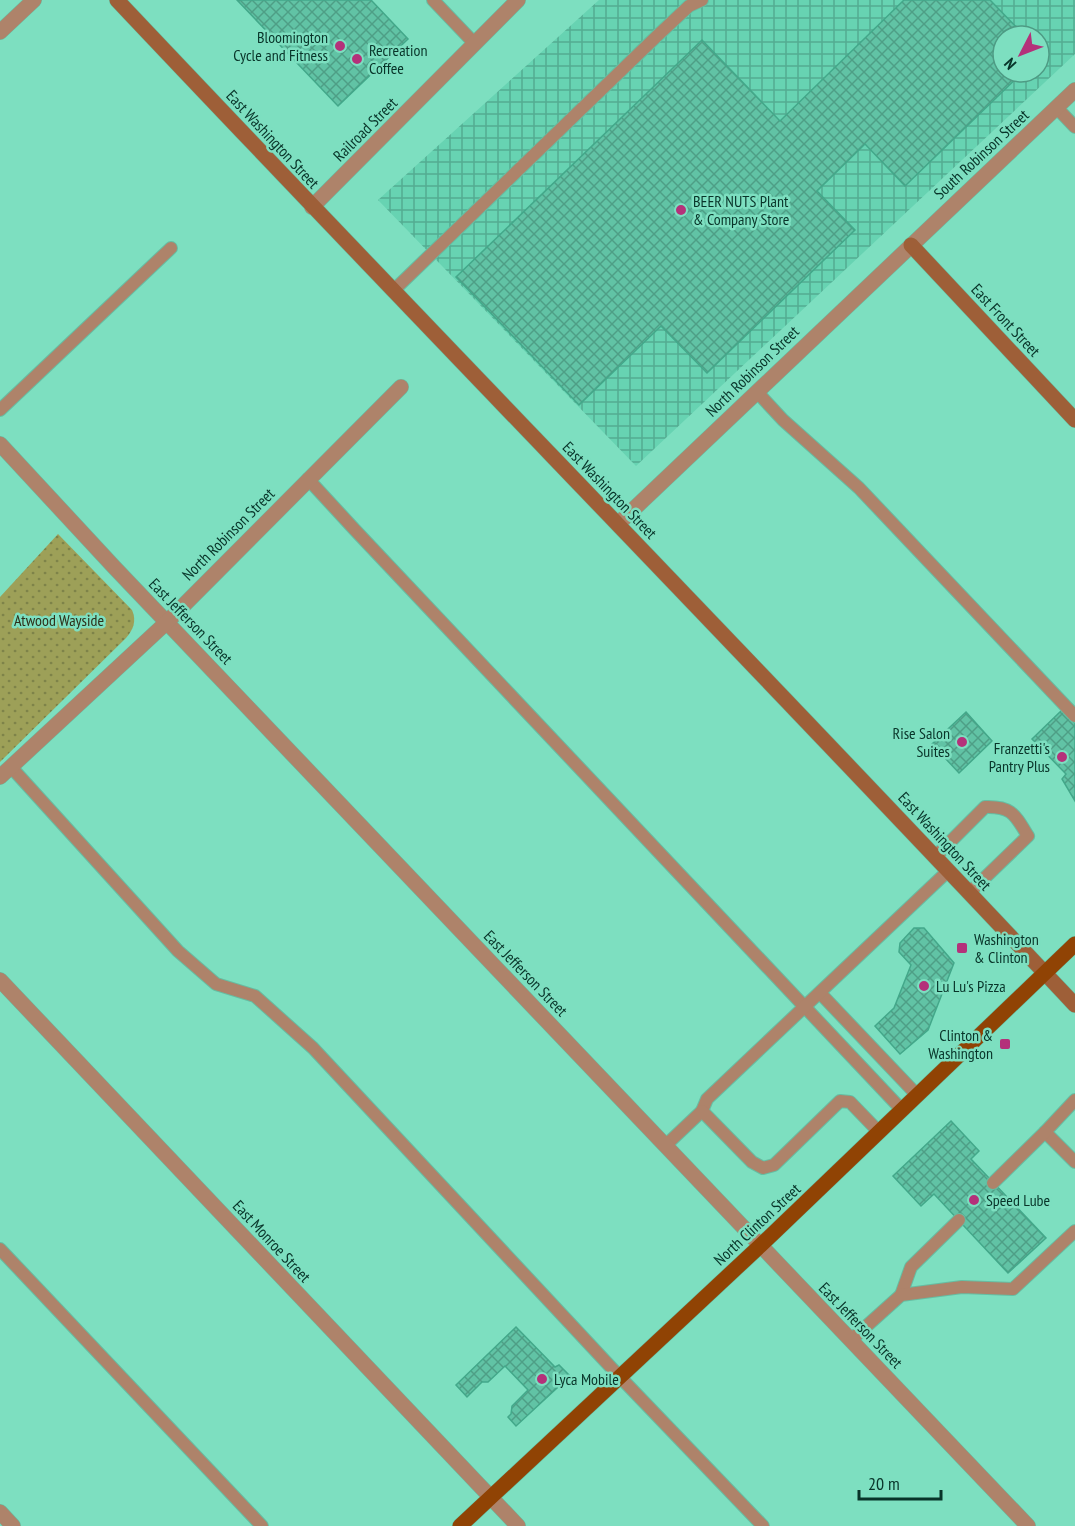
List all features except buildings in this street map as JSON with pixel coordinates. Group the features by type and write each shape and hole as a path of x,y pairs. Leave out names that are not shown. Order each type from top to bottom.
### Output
{"main road":[{"name":"East Washington Street","path":"117,0 1075,1005"},
{"name":"East Front Street","path":"911,245 1075,420"},
{"name":"North Clinton Street","path":"460,1526 761,1245 1075,944"}],"street":[{"path":"0,32 34,0"},
{"name":"Railroad Street","path":"312,207 518,0"},
{"name":"South Robinson Street","path":"911,245 1075,90"},
{"name":"North Robinson Street","path":"618,524 911,245"},
{"name":"North Robinson Street","path":"6,772 167,622 401,387"},
{"name":"East Jefferson Street","path":"0,444 1028,1526"},
{"name":"East Monroe Street","path":"0,980 518,1526"},
{"path":"0,1512 13,1526"}],"lane":[{"path":"433,0 475,44"},
{"path":"393,291 657,36 689,6 702,0"},
{"path":"1056,107 1075,127"},
{"path":"0,410 171,248"},
{"path":"757,392 783,420 859,488 1075,716"},
{"path":"308,478 371,548 902,1110"},
{"path":"6,772 178,951 216,984 255,996 313,1048 620,1377 764,1526"},
{"path":"935,857 986,807 1000,806 1013,812 1028,836 969,893"},
{"path":"666,1145 702,1111 707,1099 948,871"},
{"path":"820,993 917,1095"},
{"path":"993,1183 1075,1100"},
{"path":"702,1111 752,1162 763,1168 774,1165 840,1101 850,1102 879,1132"},
{"path":"1045,1132 1075,1162"},
{"path":"851,1340 900,1295 911,1267 958,1220"},
{"path":"900,1295 962,1287 1013,1290 1075,1231"},
{"path":"0,1249 262,1526"}],"shaded area":[{"path":"599,0 1075,0 1075,54 1051,77 1051,24 991,24 991,84 1043,84 636,466 378,200"}],"green space":[{"name":"Atwood Wayside","path":"58,534 132,610 134,625 126,638 0,762 0,597"}],"place":[{"name":"Bloomington Cycle and Fitness","path":"340,46"},
{"name":"Recreation Coffee","path":"357,59"},
{"name":"BEER NUTS Plant & Company Store","path":"681,210"},
{"name":"Rise Salon Suites","path":"962,742"},
{"name":"Franzetti's Pantry Plus","path":"1062,757"},
{"name":"Washington & Clinton","path":"962,948"},
{"name":"Lu Lu's Pizza","path":"924,986"},
{"name":"Clinton & Washington","path":"1005,1044"},
{"name":"Speed Lube","path":"974,1200"},
{"name":"Lyca Mobile","path":"542,1379"}]}
